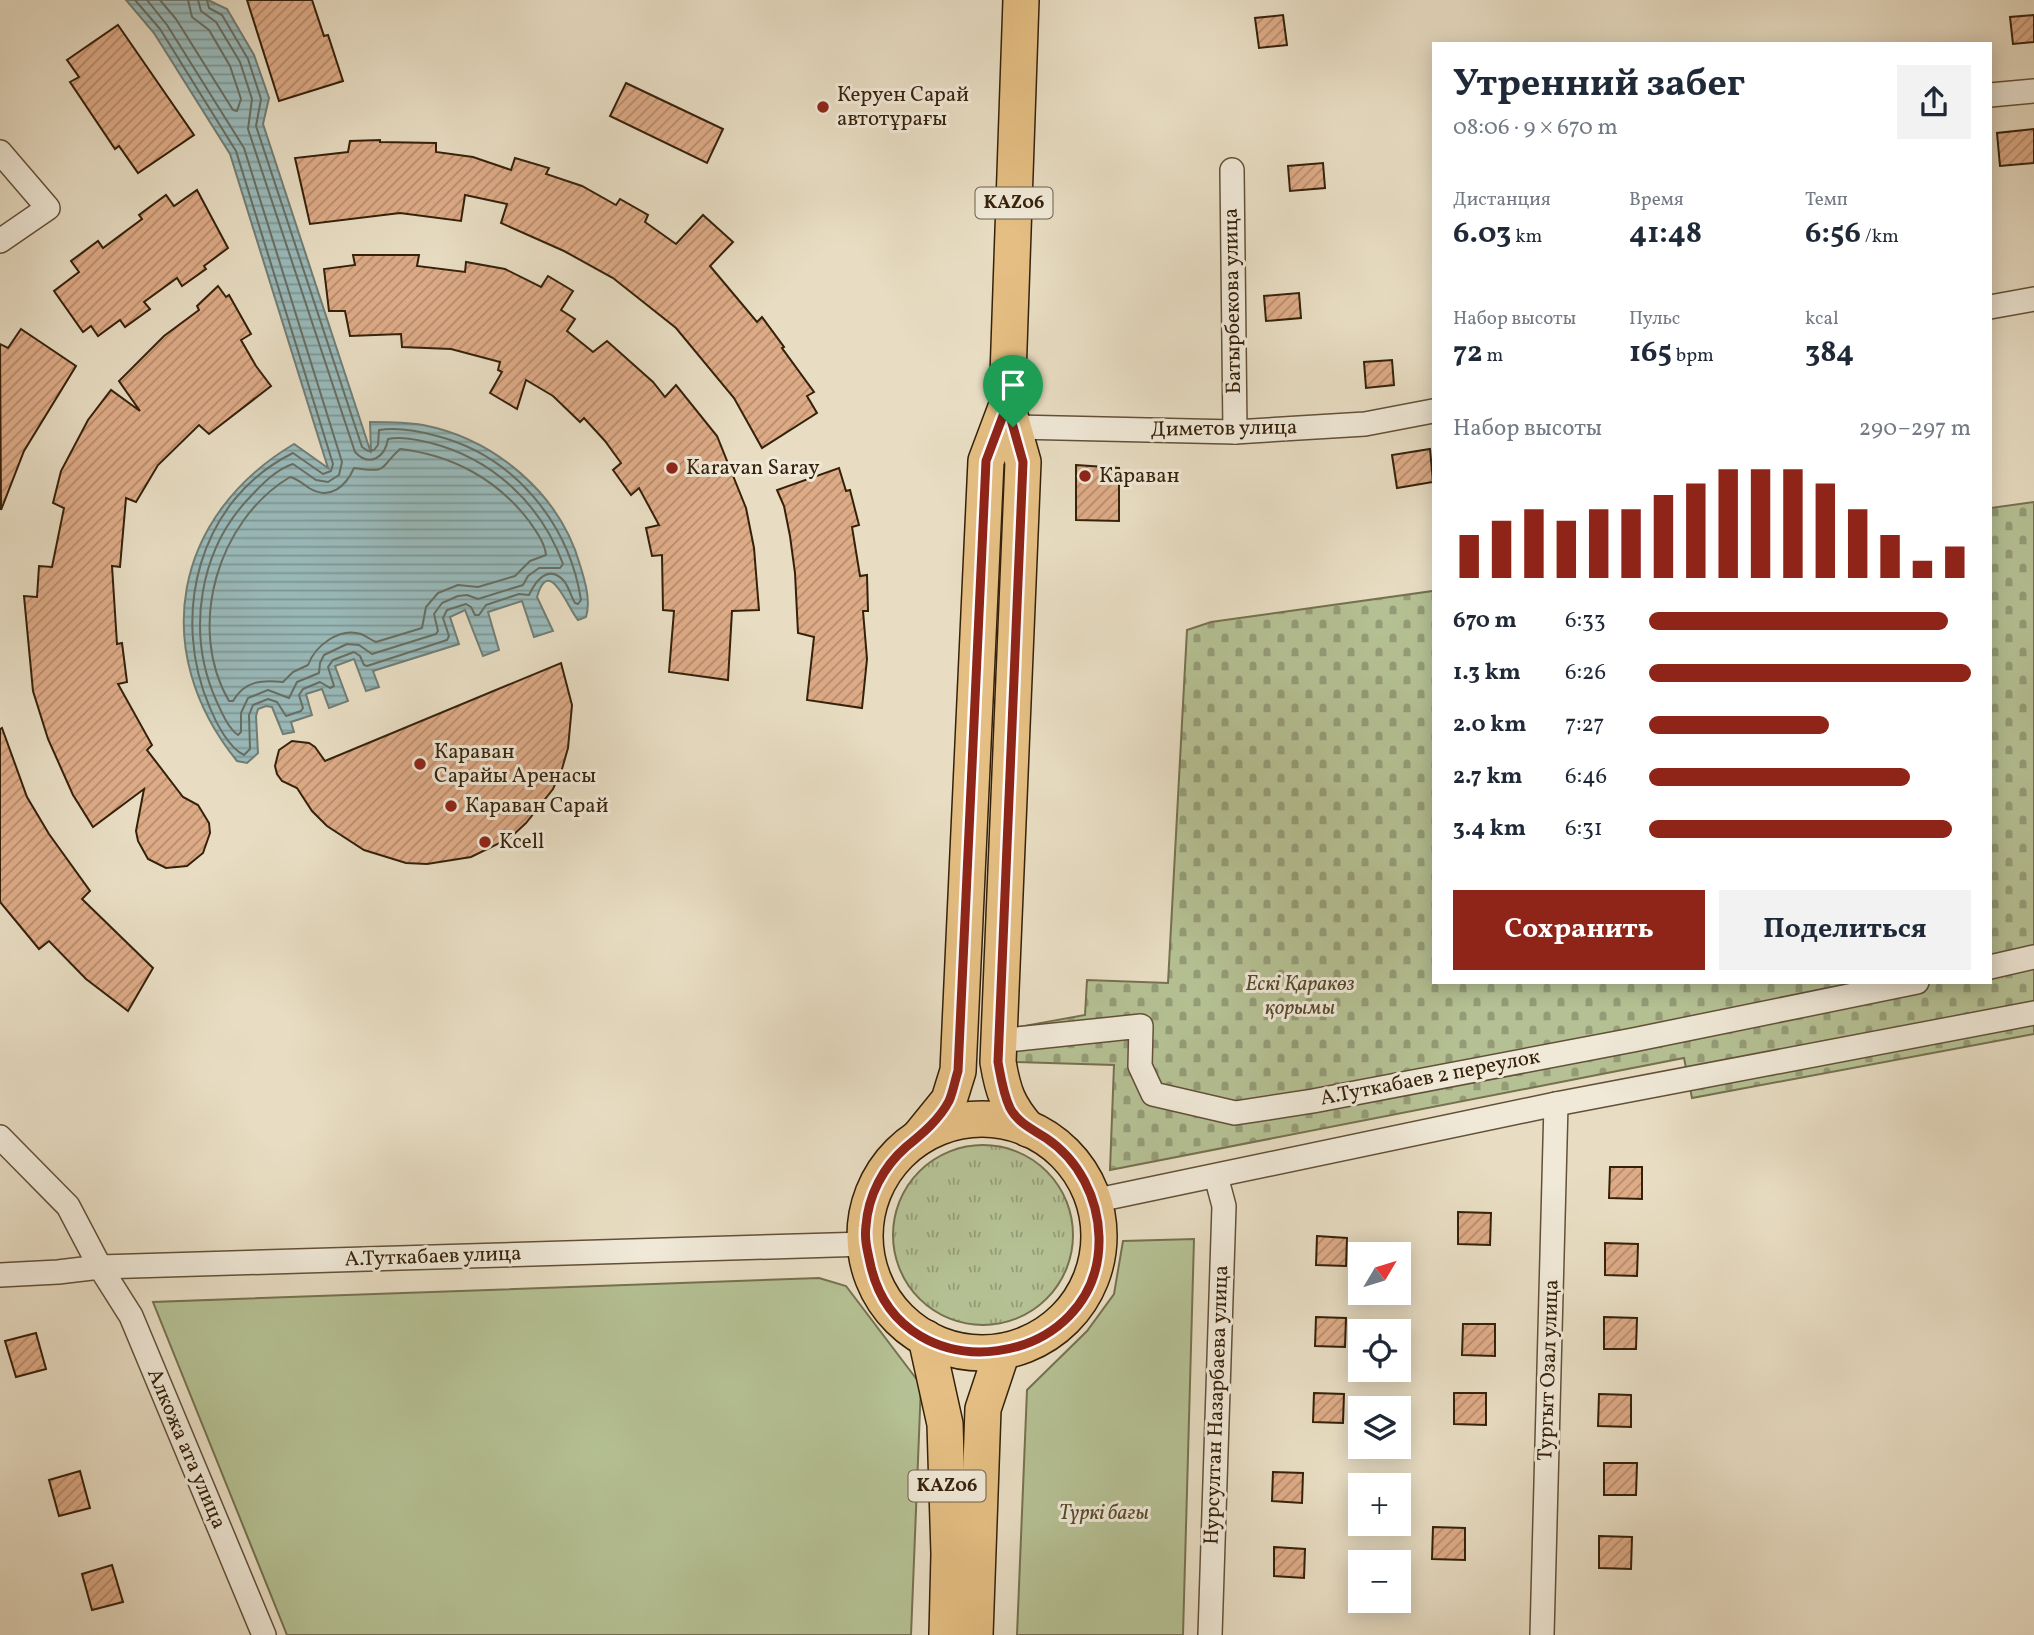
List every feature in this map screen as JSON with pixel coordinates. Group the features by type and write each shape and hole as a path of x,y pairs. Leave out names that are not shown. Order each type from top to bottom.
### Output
{"main road":[{"name":"KАZ06","path":"1021,0 1010,416 1023,462 998,1062 1003,1089 1011,1110 1028,1129"},
{"name":"KАZ06","path":"919,1137 943,1126 970,1120 999,1121 1028,1129 1046,1138 1068,1158 1086,1182 1098,1220 1099,1240 1091,1279 1082,1297 1063,1320 1039,1339 1002,1352 962,1351 926,1338 909,1328 884,1299 875,1282 866,1244 868,1209 882,1175 892,1161 919,1137 949,1100 958,1071 986,461 1010,416"},
{"name":"KАZ06","path":"926,1338 945,1424 947,1635"},
{"name":"KАZ06","path":"975,1635 983,1409 1002,1352"}],"street":[{"path":"1992,95 2034,91"},
{"path":"0,152 48,208 0,241"},
{"name":"Батырбекова улица","path":"1231,170 1235,432"},
{"path":"1992,307 2034,299"},
{"name":"Диметов улица","path":"1010,416 1235,432 1365,424 1432,411"},
{"path":"1992,967 2034,957"},
{"name":"А.Туткабаев 2 переулок","path":"998,1041 1142,1026 1140,1066 1153,1094 1235,1113 1314,1101 1907,984"},
{"path":"1093,1201 1556,1104 2034,1013"},
{"name":"Тургыт Озал улица","path":"1542,1635 1556,1104"},
{"name":"Алкожа ата улица","path":"0,1137 68,1206 100,1267 131,1316 264,1635"},
{"name":"Нурсултан Назарбаева улица","path":"1210,1635 1224,1206 1216,1177"},
{"name":"А.Туткабаев улица","path":"0,1275 100,1267 866,1244"}],"green space":[{"name":"Ескі Қаракөз қорымы","path":"2034,502 2034,1034 1692,1098 1684,1058 1110,1170 1114,1065 1014,1062 1013,1028 1085,1015 1087,980 1168,983 1187,630 1211,622 1432,591 1432,984 1992,984 1992,508"},
{"path":"983,1145 1017,1152 1046,1172 1066,1201 1073,1235 1066,1269 1046,1298 1017,1318 983,1325 949,1318 920,1298 900,1269 893,1235 900,1201 920,1172 949,1152"},
{"name":"Түркі бағы","path":"1194,1239 1183,1635 1017,1635 1027,1390 1087,1331 1114,1294 1123,1241"},
{"path":"819,1278 846,1286 921,1385 911,1635 287,1635 153,1302"}],"water":[{"path":"126,0 208,0 227,9 254,55 269,98 263,124 371,453 370,422 390,422 423,425 450,432 499,457 541,493 557,515 570,539 587,591 586,617 578,620 553,582 547,581 542,585 537,597 553,631 534,637 522,601 488,612 499,650 483,656 465,610 450,617 459,644 373,671 379,687 366,691 354,659 335,666 348,701 329,708 322,689 306,694 312,715 291,722 294,732 283,734 272,707 258,709 258,753 247,763 237,761 209,719 191,675 184,631 187,588 199,547 222,508 253,474 294,444 328,468 230,154 154,33"}],"building":[{"path":"247,0 312,0 324,36 328,35 343,81 279,101"},
{"path":"1283,15 1287,45 1259,48 1255,18"},
{"path":"2034,15 2034,42 2013,44 2010,17"},
{"path":"118,25 194,135 138,173 119,146 115,149 70,82 79,77 67,60"},
{"path":"626,83 723,129 707,163 610,116"},
{"path":"2034,129 2034,163 2000,166 1997,133"},
{"name":"Karavan Saray","path":"350,141 436,143 436,152 473,157 511,170 515,158 549,168 546,174 582,186 616,205 620,199 648,215 645,222 676,244 703,215 733,242 710,266 757,322 762,317 784,347 782,348 814,392 807,396 817,413 762,448 734,398 676,328 613,278 564,251 501,223 507,204 465,195 461,221 400,213 310,224 295,158 348,152"},
{"path":"1323,163 1325,188 1290,191 1288,166"},
{"path":"197,190 228,248 204,266 206,269 182,286 177,278 144,302 150,309 125,327 120,320 98,336 91,326 83,332 54,291 79,272 71,261 98,241 103,248 142,219 139,215 166,195 174,206"},
{"name":"Karavan Saray","path":"353,255 419,255 417,266 465,272 466,262 505,269 541,287 548,276 573,291 561,310 575,319 567,331 593,352 607,341 653,382 665,397 676,385 717,436 746,508 754,548 759,610 732,611 728,680 669,672 674,611 663,610 662,555 652,556 646,528 659,525 639,488 631,495 613,470 621,463 605,441 584,418 580,422 553,396 526,380 517,409 490,393 502,372 498,370 500,362 451,349 402,347 401,334 350,336 345,311 329,311 324,269 355,265"},
{"path":"218,286 226,297 229,295 251,334 241,340 271,386 209,434 199,425 158,465 136,502 126,498 120,567 112,566 117,644 122,643 127,682 118,684 152,745 147,750 183,797 198,805 209,823 210,833 203,853 187,866 166,868 148,859 138,841 136,831 144,789 93,827 73,795 48,739 33,691 24,596 37,597 39,566 52,567 64,508 53,503 61,471 88,420 111,390 140,411 119,381 164,336 199,310 197,306"},
{"path":"1299,293 1301,318 1266,321 1264,296"},
{"path":"21,329 76,366 24,451 1,510 0,344 8,348"},
{"path":"1392,360 1394,385 1366,388 1364,362"},
{"path":"1430,449 1432,482 1397,488 1392,455"},
{"path":"1076,465 1119,468 1119,521 1076,520"},
{"name":"Karavan Saray","path":"839,468 846,491 850,490 859,525 852,527 860,576 867,575 868,611 863,611 867,659 862,708 807,700 814,637 798,633 790,536 784,506 777,490"},
{"name":"Караван Сарайы Аренасы","path":"561,663 572,705 568,748 553,789 526,823 510,838 471,857 427,864 406,863 364,850 327,826 312,811 297,788 282,781 277,774 275,766 279,750 292,741 309,743 325,761"},
{"path":"2,728 27,797 49,834 90,891 82,899 153,968 128,1011 86,979 49,941 39,949 0,902"},
{"path":"1610,1167 1642,1167 1642,1199 1609,1198"},
{"path":"1458,1212 1491,1213 1490,1245 1458,1244"},
{"path":"1317,1236 1347,1238 1346,1266 1316,1265"},
{"path":"1605,1243 1638,1244 1637,1276 1605,1275"},
{"path":"1316,1317 1346,1318 1345,1347 1315,1346"},
{"path":"1604,1317 1637,1318 1636,1349 1604,1349"},
{"path":"1463,1324 1495,1324 1495,1356 1462,1355"},
{"path":"36,1333 46,1369 16,1377 5,1341"},
{"path":"1314,1393 1344,1394 1343,1423 1313,1422"},
{"path":"1454,1393 1486,1393 1486,1425 1454,1424"},
{"path":"1599,1394 1631,1395 1631,1427 1598,1426"},
{"path":"1604,1463 1637,1463 1636,1495 1604,1495"},
{"path":"80,1471 90,1508 59,1516 49,1480"},
{"path":"1273,1472 1303,1473 1302,1503 1272,1501"},
{"path":"1433,1527 1465,1528 1465,1560 1432,1559"},
{"path":"1599,1536 1632,1537 1631,1569 1599,1568"},
{"path":"1274,1547 1305,1549 1304,1578 1274,1576"},
{"path":"112,1565 123,1602 92,1610 82,1574"}],"place":[{"name":"Керуен Сарай автотұрағы","path":"823,107"},
{"name":"Karavan Saray","path":"672,468"},
{"name":"Караван","path":"1085,476"},
{"name":"Караван Сарайы Аренасы","path":"420,764"},
{"name":"Караван Сарай","path":"451,806"},
{"name":"Kcell","path":"485,842"}],"route":[{"path":"1007,405 1013,427 1023,462 998,1062 1003,1089 1011,1110 1028,1129 1046,1138 1062,1151 1086,1182 1098,1220 1099,1240 1091,1279 1082,1297 1056,1327 1021,1347 982,1353 943,1346 909,1328 895,1314 875,1282 865,1227 868,1209 882,1175 892,1161 936,1119 949,1100 958,1071 986,461 1007,405"}]}
